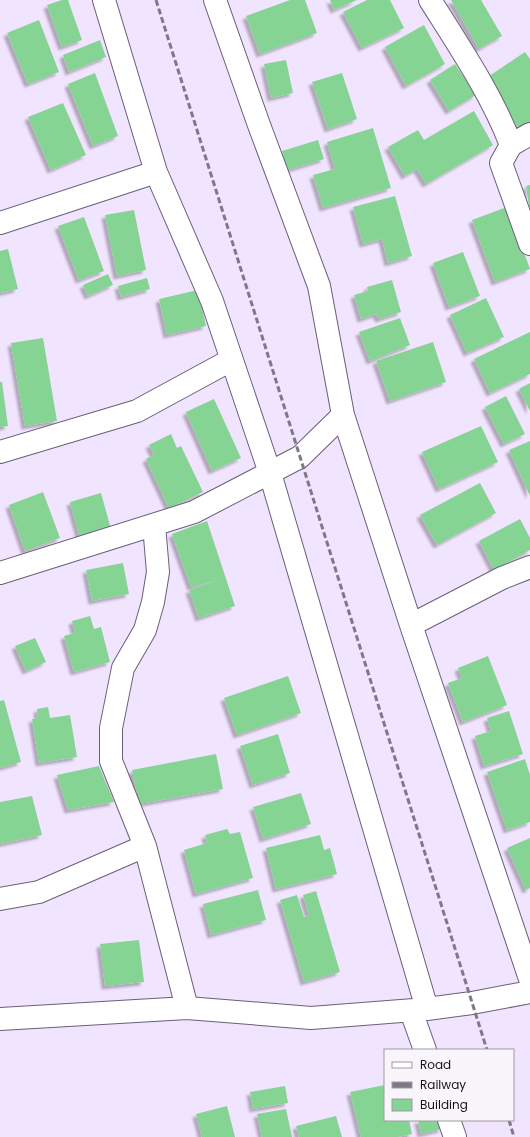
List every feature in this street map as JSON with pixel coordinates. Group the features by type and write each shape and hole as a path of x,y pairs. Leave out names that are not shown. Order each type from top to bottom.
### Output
{"street":[{"path":"104,0 156,172 212,300 270,473 419,1010 425,1049"},
{"path":"215,0 259,126 319,286 343,415 411,625 530,979"},
{"path":"430,0 460,47 502,121 511,145"},
{"path":"530,134 511,145 500,163 530,244"},
{"path":"0,223 156,172"},
{"path":"0,452 136,411 231,360"},
{"path":"0,573 194,512 300,457 343,415"},
{"path":"154,525 158,572 153,602 145,630 123,668 111,728 111,761 145,846 187,1008"},
{"path":"411,625 502,578 530,567"},
{"path":"0,899 39,892 145,846"},
{"path":"0,1018 187,1008 311,1018 419,1010 472,1003 530,992"},
{"path":"449,1121 455,1137"}],"building":[{"path":"62,0 68,0 82,40 62,47 47,5"},
{"path":"290,0 305,0 317,33 260,54 246,16"},
{"path":"330,0 357,0 334,10"},
{"path":"367,0 390,0 404,28 362,48 343,12"},
{"path":"451,0 481,0 502,36 479,49"},
{"path":"39,20 59,72 28,84 7,33"},
{"path":"424,25 445,64 406,86 385,47"},
{"path":"100,40 106,57 69,72 63,55"},
{"path":"525,52 530,59 530,123 520,130 485,79"},
{"path":"286,60 293,93 271,98 264,64"},
{"path":"455,64 476,95 449,111 430,80"},
{"path":"95,73 118,136 93,146 68,84"},
{"path":"342,73 357,119 328,129 312,82"},
{"path":"63,103 86,155 51,170 28,117"},
{"path":"474,111 493,145 426,184 417,169 405,176 388,147 418,130 424,140"},
{"path":"373,128 391,188 323,208 313,175 335,169 327,142"},
{"path":"318,140 324,159 288,170 282,151"},
{"path":"530,185 530,207 529,207 526,186"},
{"path":"395,196 412,256 388,263 382,239 363,244 353,207"},
{"path":"507,207 530,269 495,282 472,220"},
{"path":"134,210 146,270 117,276 105,215"},
{"path":"84,217 104,271 79,280 58,226"},
{"path":"8,249 18,289 0,293 0,251"},
{"path":"463,252 480,296 449,307 433,263"},
{"path":"108,274 113,285 88,296 83,285"},
{"path":"147,278 150,289 121,297 118,286"},
{"path":"392,280 401,312 379,319 376,314 361,319 354,295 368,291 367,287"},
{"path":"198,290 206,326 167,335 159,299"},
{"path":"486,298 504,337 467,353 450,315"},
{"path":"400,318 410,345 370,361 359,332"},
{"path":"530,332 530,374 490,393 474,359"},
{"path":"43,338 57,421 25,426 11,343"},
{"path":"433,342 446,382 390,401 376,361"},
{"path":"0,382 2,382 8,426 0,427"},
{"path":"530,383 530,411 519,389"},
{"path":"506,396 525,434 504,444 485,407"},
{"path":"214,399 241,458 212,471 186,412"},
{"path":"481,426 498,462 439,489 422,452"},
{"path":"171,434 177,448 181,446 203,492 169,508 146,459 154,455 149,445"},
{"path":"530,441 530,496 509,450"},
{"path":"480,483 496,513 437,545 420,515"},
{"path":"43,492 60,538 25,551 9,505"},
{"path":"101,493 111,529 80,538 70,502"},
{"path":"520,519 530,538 530,550 494,570 479,541"},
{"path":"207,521 235,606 199,618 189,590 219,580 191,587 172,534"},
{"path":"123,563 129,594 92,601 86,570"},
{"path":"90,616 94,629 101,627 110,662 74,672 64,636 75,633 72,621"},
{"path":"35,638 46,662 26,671 15,646"},
{"path":"488,656 507,705 463,722 448,683 462,678 458,668"},
{"path":"288,676 301,713 237,735 224,698"},
{"path":"4,700 21,762 0,768 0,701"},
{"path":"48,707 50,718 70,715 77,757 39,763 32,719 38,718 37,709"},
{"path":"509,711 523,754 484,766 475,736 491,731 487,718"},
{"path":"278,734 290,773 253,785 240,746"},
{"path":"216,754 223,789 139,804 132,770"},
{"path":"525,759 530,775 530,822 507,830 487,772"},
{"path":"99,766 114,802 68,810 57,775"},
{"path":"301,793 311,824 263,839 253,807"},
{"path":"32,796 42,835 0,844 0,802"},
{"path":"227,829 230,834 240,832 253,878 196,894 184,850 207,843 205,835"},
{"path":"320,835 324,850 330,848 337,874 276,889 266,848"},
{"path":"530,838 530,888 526,890 507,848"},
{"path":"258,890 266,920 211,935 203,904"},
{"path":"316,891 340,972 304,982 280,900 297,895 304,917 309,916 303,895"},
{"path":"139,940 144,982 105,986 100,944"},
{"path":"384,1085 384,1121 409,1121 412,1134 397,1137 361,1137 350,1092"},
{"path":"285,1086 288,1103 253,1109 250,1092"},
{"path":"227,1106 235,1137 202,1137 196,1114"},
{"path":"286,1109 292,1137 262,1137 257,1114"},
{"path":"336,1116 342,1137 299,1137 296,1126"},
{"path":"418,1121 440,1121 442,1129 421,1134"}],"railway":[{"path":"156,0 487,1049"},
{"path":"509,1121 514,1137"}]}
